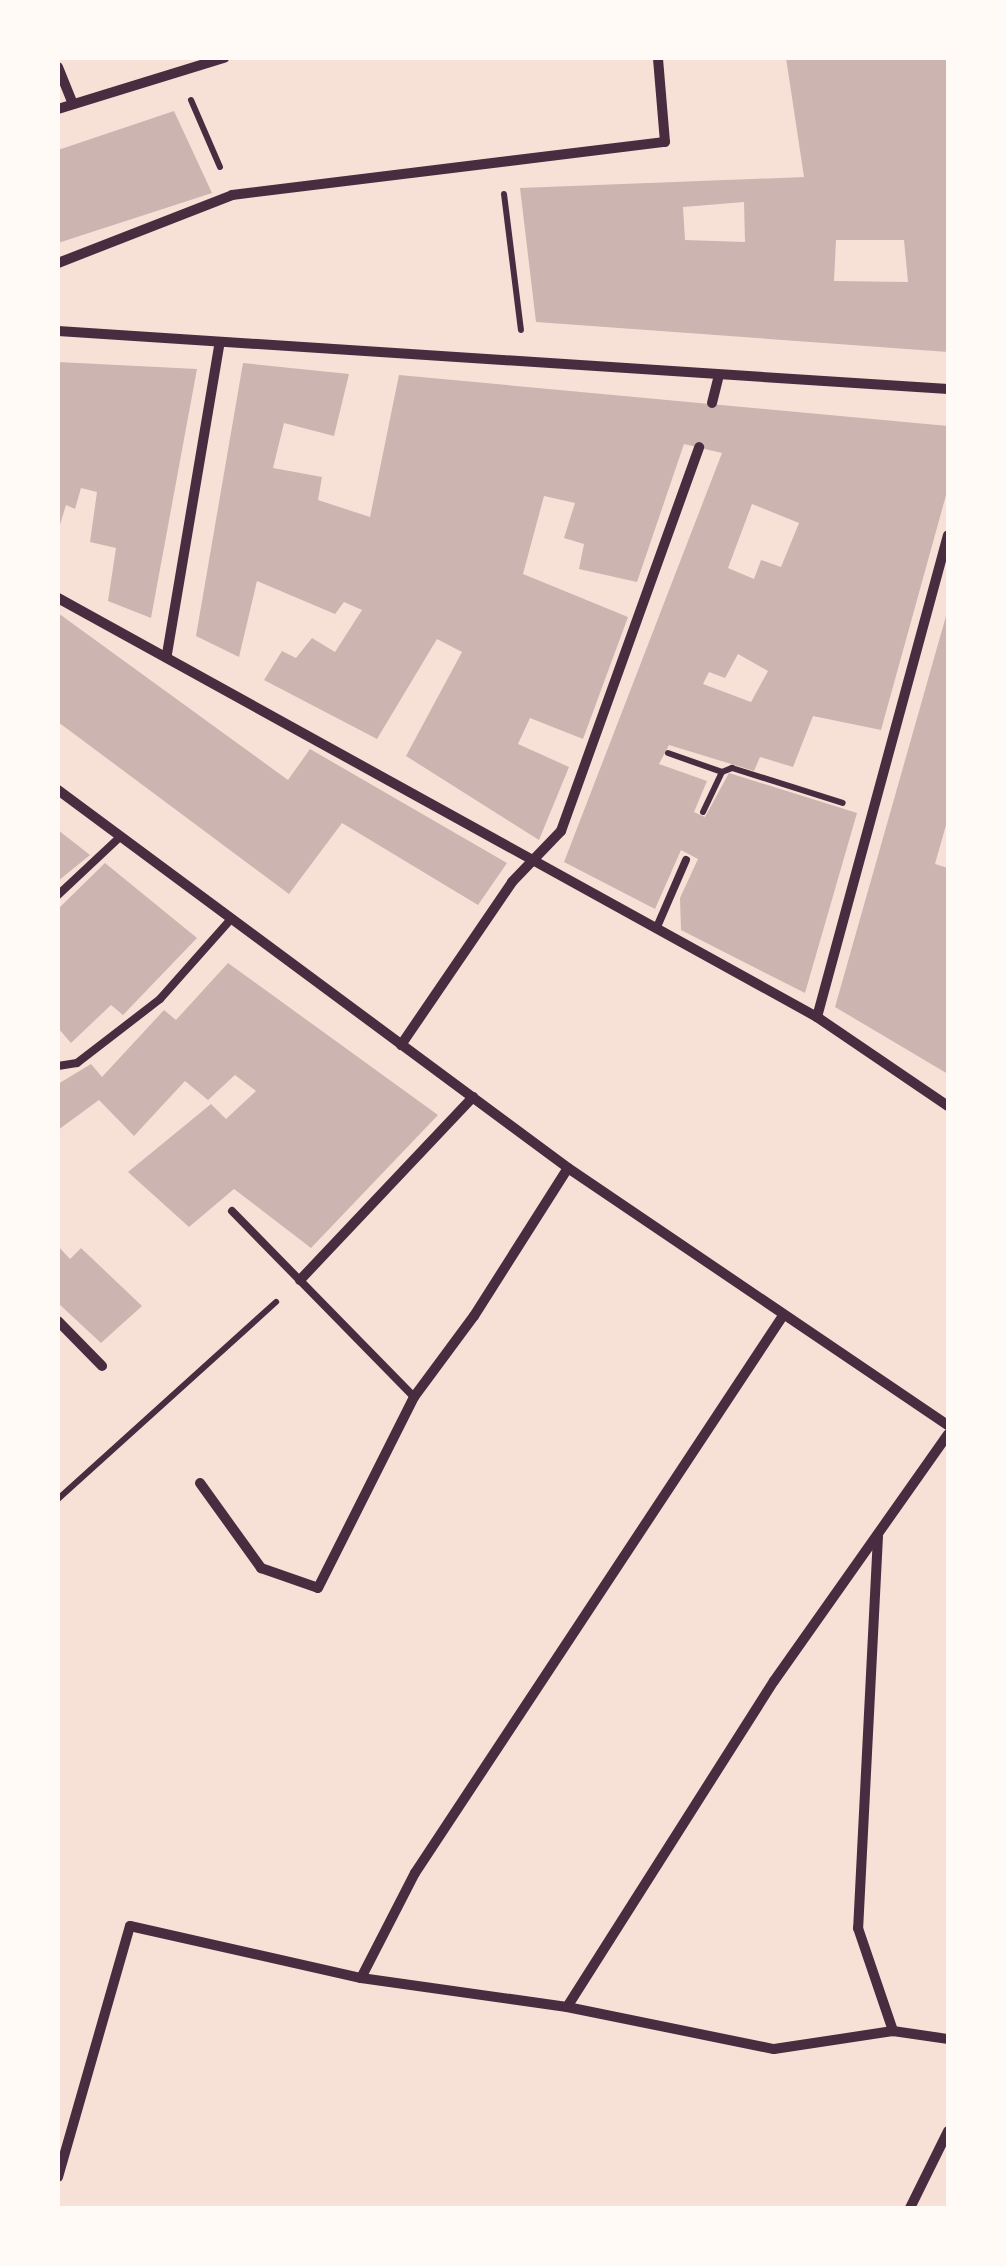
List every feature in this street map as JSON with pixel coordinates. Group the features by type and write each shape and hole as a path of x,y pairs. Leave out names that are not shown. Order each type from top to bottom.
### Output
{"street":[{"path":"58,109 224,58"},
{"path":"58,263 232,195 665,142 658,58"},
{"path":"58,67 72,104"},
{"path":"58,332 526,366 948,389"},
{"path":"167,654 219,345"},
{"path":"712,403 719,375"},
{"path":"402,1045 512,882 539,861 561,831 699,447"},
{"path":"817,1017 948,536"},
{"path":"58,598 167,654 817,1017 948,1106"},
{"path":"58,790 568,1168 782,1317 948,1425"},
{"path":"300,1280 472,1097"},
{"path":"200,1483 261,1568 318,1588 414,1397 474,1316 568,1168"},
{"path":"362,1978 416,1873 782,1317"},
{"path":"58,1321 102,1366"},
{"path":"568,2007 774,1680 948,1434"},
{"path":"878,1535 858,1928 893,2031"},
{"path":"58,2178 130,1926 362,1978 568,2007 774,2049 893,2031 948,2038"},
{"path":"910,2208 948,2131"}],"lane":[{"path":"58,895 120,837"},
{"path":"657,927 686,860"},
{"path":"58,1066 78,1063 160,999 231,918"},
{"path":"232,1211 414,1397"}],"path":[{"path":"178,72 232,195"},
{"path":"504,190 526,366"},
{"path":"668,754 722,772 732,768 873,812"},
{"path":"704,812 722,772"},
{"path":"58,1498 300,1280"}],"building":[{"path":"786,58 948,58 948,352 536,322 520,188 804,177","holes":["744,202 745,242 685,240 683,207","836,240 904,240 908,282 834,281"]},
{"path":"174,111 212,193 58,243 58,150"},
{"path":"58,362 197,369 151,618 108,601 116,548 90,542 97,492 81,488 75,509 66,505 58,531"},
{"path":"243,363 349,374 334,436 284,423 273,468 322,477 318,500 370,517 399,375 948,426 948,488 881,730 813,716 793,767 760,757 754,771 669,745 659,764 707,781 694,812 705,817 729,773 857,813 805,993 681,930 680,898 698,859 681,850 655,909 564,862 722,453 684,444 637,582 579,569 584,544 564,538 575,503 544,496 523,574 628,617 583,739 530,718 518,744 569,767 539,840 406,756 462,652 437,639 377,739 264,680 282,651 296,658 312,638 335,652 362,610 344,602 335,614 257,581 239,657 196,636","holes":["752,504 799,523 781,567 761,560 754,579 728,568","738,654 768,671 751,702 703,684 709,672 725,678"]},
{"path":"948,609 948,818 935,864 948,868 948,1074 835,1007"},
{"path":"58,613 288,780 310,749 507,863 478,905 342,823 289,894 58,722"},
{"path":"58,830 90,855 58,881"},
{"path":"105,863 197,938 123,1015 111,1005 71,1043 58,1028 58,909"},
{"path":"228,963 438,1115 311,1248 234,1189 189,1227 128,1172 211,1104 226,1119 256,1091 235,1075 208,1100 185,1081 134,1136 99,1100 58,1130 58,1084 91,1064 102,1077 164,1010 176,1020"},
{"path":"58,1246 70,1259 81,1248 142,1306 101,1343 58,1303"}]}
